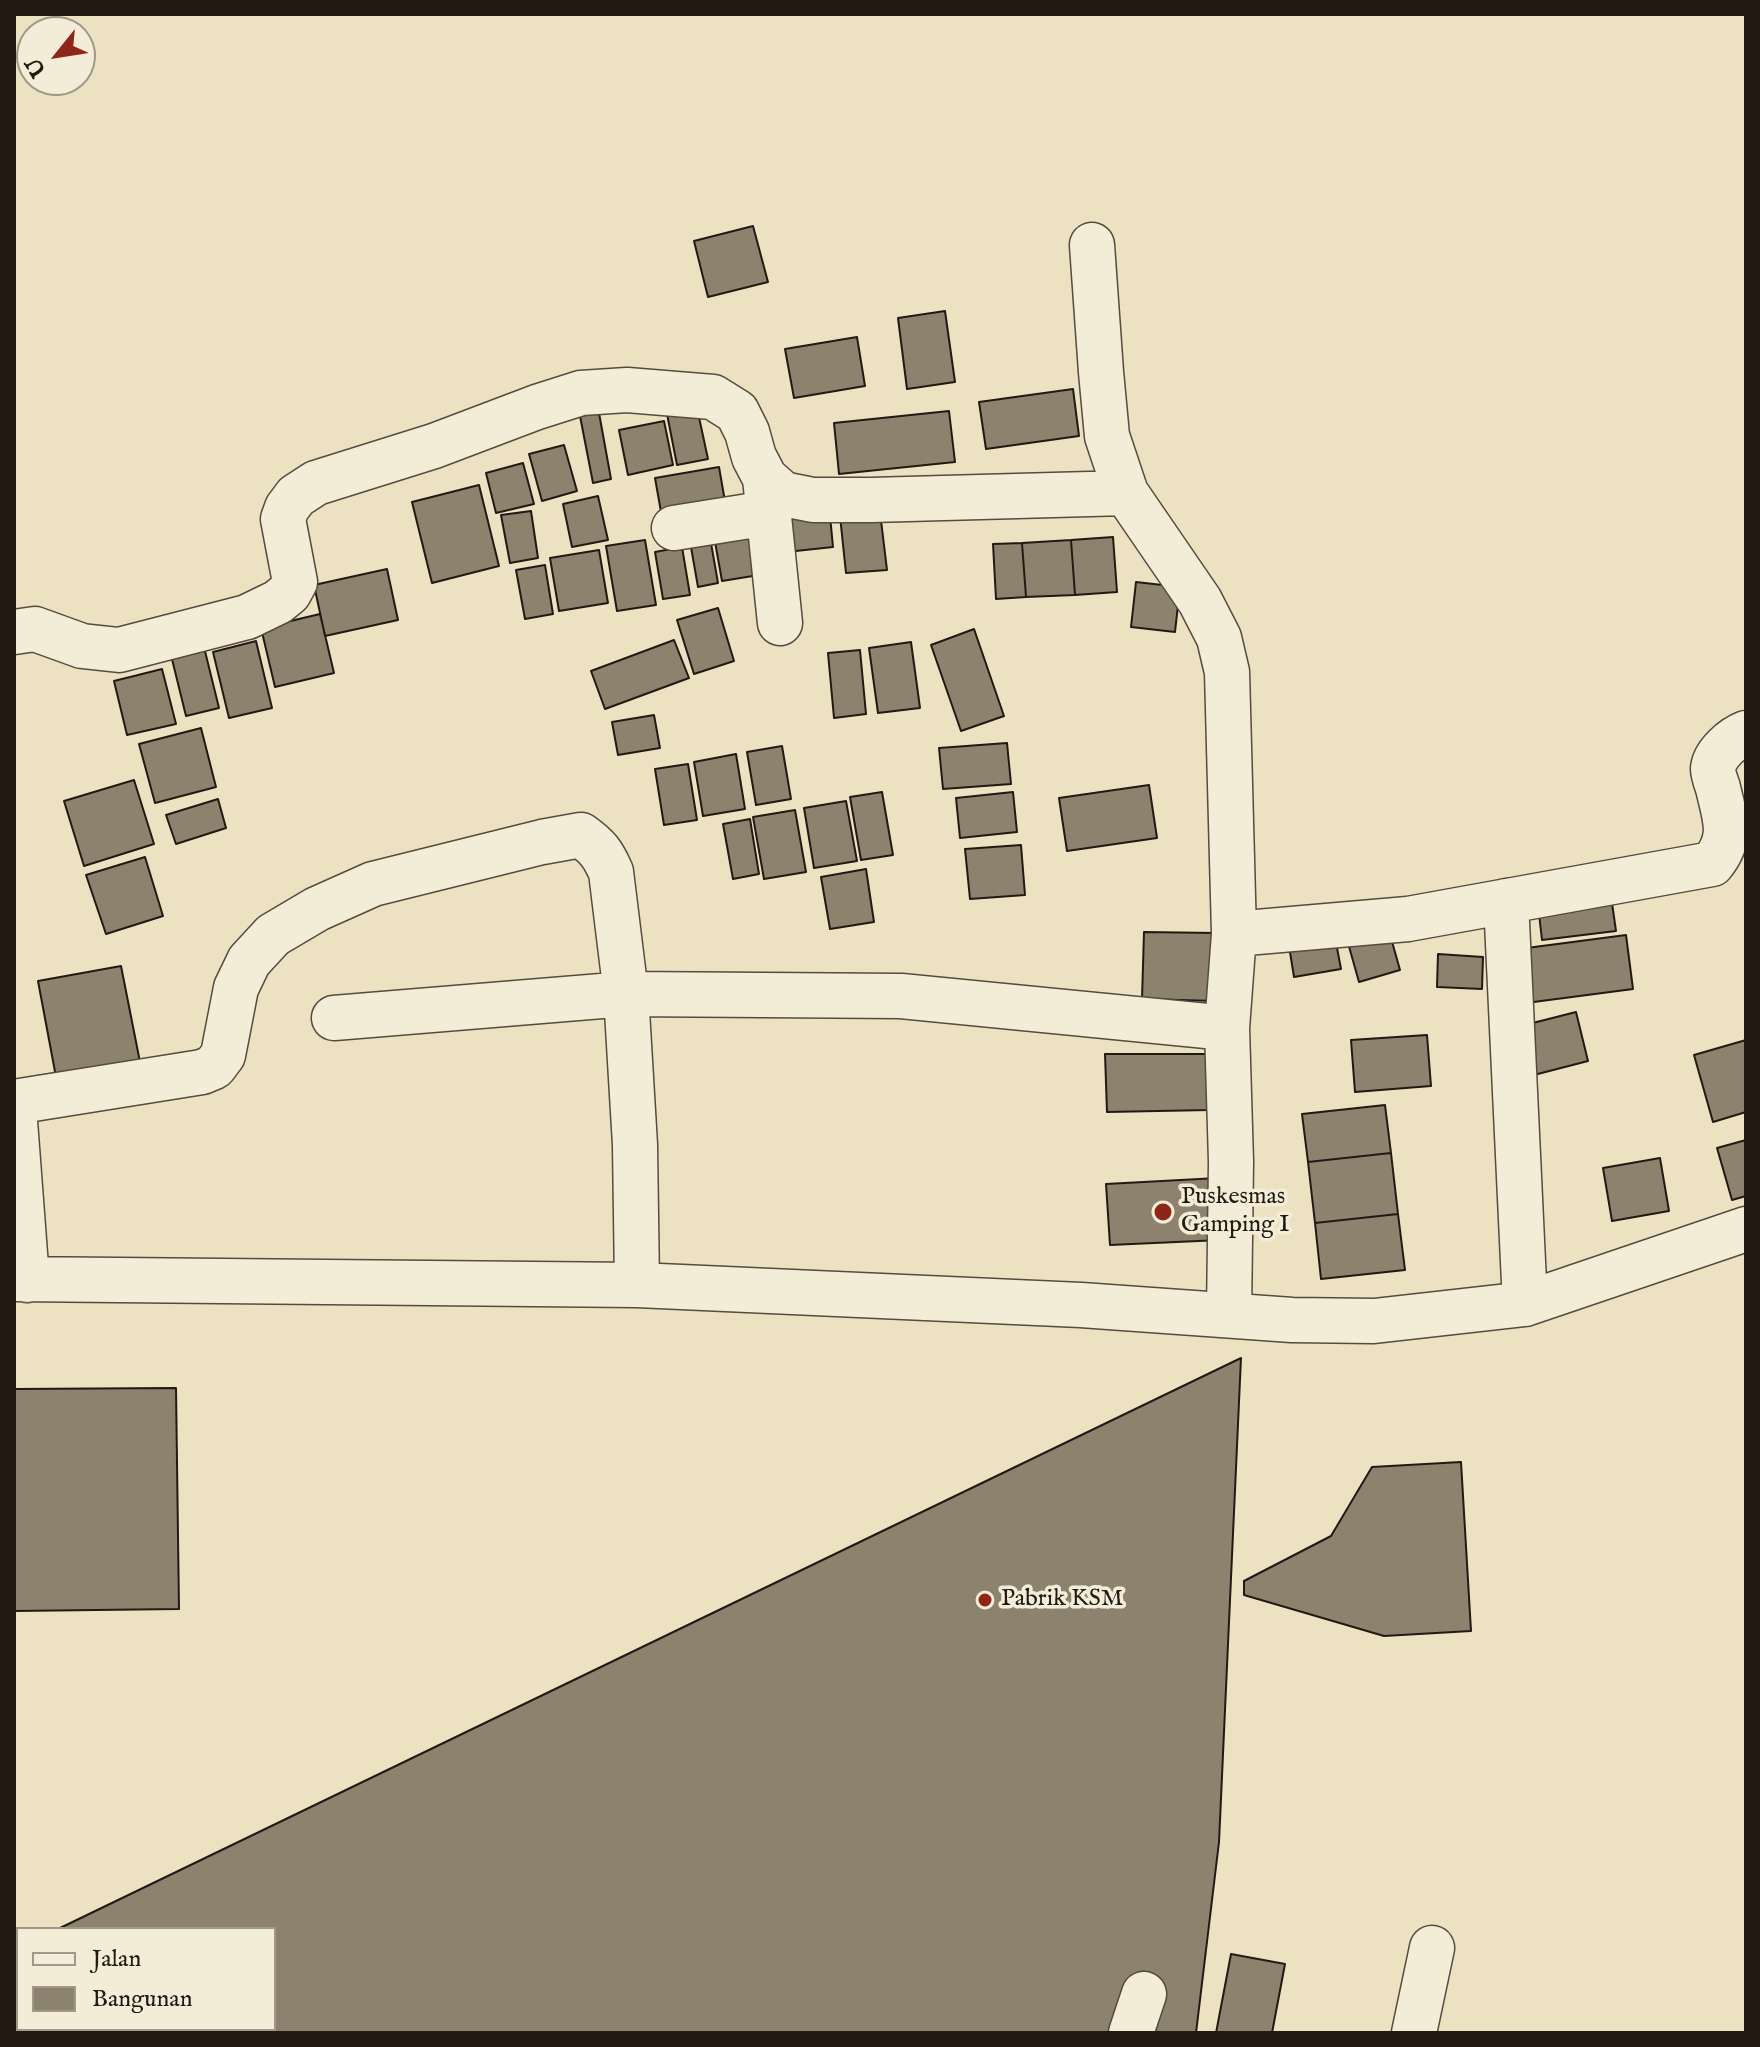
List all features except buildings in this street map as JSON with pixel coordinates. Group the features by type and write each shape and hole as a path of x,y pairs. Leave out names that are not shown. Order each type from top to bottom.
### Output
{"street":[{"path":"1092,245 1107,436 1126,493 1200,601 1219,638 1227,672 1234,934 1227,1028 1231,1162 1229,1315"},
{"path":"14,632 35,629 82,646 119,650 247,617 278,602 289,593 295,582 283,519 296,496 316,483 434,446 581,393 627,390 713,397 737,412 747,432 766,496 780,623"},
{"path":"674,528 766,496 783,494 813,500 1126,493"},
{"path":"1234,934 1408,919 1712,864 1723,851 1727,828 1713,768 1722,750 1746,733"},
{"path":"637,1285 635,1145 626,994 611,872 603,854 581,835 373,884 317,909 273,935 249,961 236,988 223,1055 214,1067 202,1072 14,1105 20,1280 637,1285 970,1299 1292,1320 1374,1321 1525,1304 1746,1229"},
{"path":"1506,901 1525,1304"},
{"path":"334,1018 626,994 901,996 1227,1028"},
{"path":"1414,2033 1432,1948"}],"place":[{"name":"Puskesmas Gamping I","path":"1163,1212"},
{"name":"Pabrik KSM","path":"985,1600"}]}
